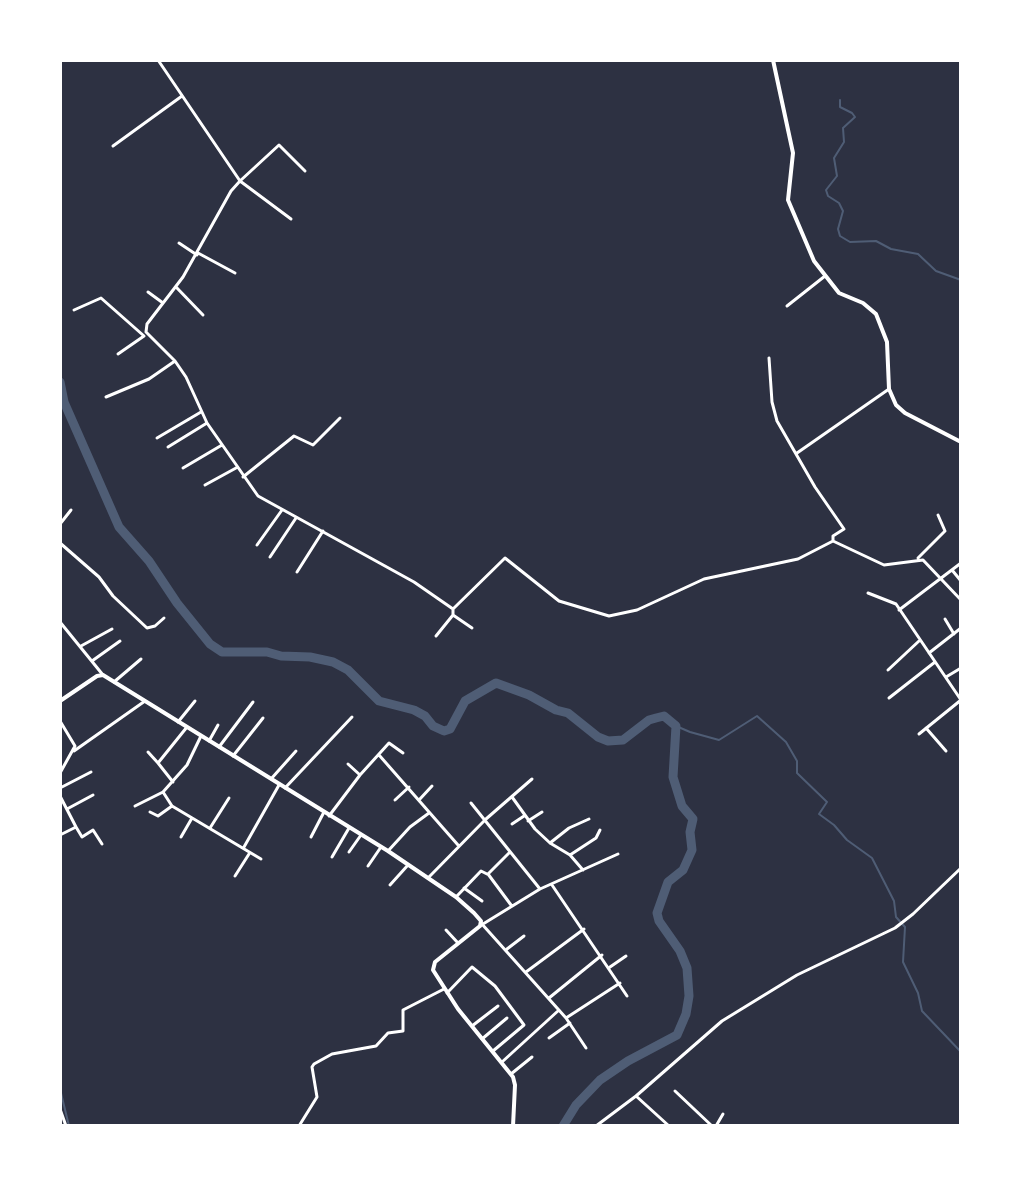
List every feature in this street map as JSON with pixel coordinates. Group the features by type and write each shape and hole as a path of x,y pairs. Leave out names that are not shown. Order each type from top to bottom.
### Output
{"street":[{"path":"158,60 240,181 291,219"},
{"path":"773,60 793,153 787,196 789,206 814,261 842,295 863,303 876,314 887,342 889,389 894,402 901,410 961,442"},
{"path":"113,146 182,96"},
{"path":"146,336 147,324 198,254 231,191 240,181 279,145 305,171"},
{"path":"179,243 235,273"},
{"path":"787,306 825,276"},
{"path":"176,287 203,315"},
{"path":"148,292 163,303"},
{"path":"74,310 101,298 175,361 186,377 207,423 258,496 414,582 453,609"},
{"path":"118,354 146,336"},
{"path":"769,358 776,416 820,494 844,529 833,536 833,541"},
{"path":"106,397 149,379 175,361"},
{"path":"797,453 889,389"},
{"path":"157,438 201,412"},
{"path":"243,477 294,436 313,445 340,418"},
{"path":"168,447 207,423"},
{"path":"183,468 222,445"},
{"path":"205,485 236,468"},
{"path":"60,524 71,510"},
{"path":"257,545 282,510"},
{"path":"918,558 945,531 938,515"},
{"path":"270,557 296,518"},
{"path":"297,572 323,531"},
{"path":"833,541 884,565 918,558 926,561 961,600"},
{"path":"436,636 453,615 453,609 505,558 559,601 609,616 637,610 704,579 798,559 833,541"},
{"path":"60,543 99,577 113,596 147,628 164,618"},
{"path":"899,610 961,563"},
{"path":"952,570 961,581"},
{"path":"868,593 895,603 961,700 919,734"},
{"path":"453,615 472,628"},
{"path":"945,619 954,634"},
{"path":"60,622 103,675 388,851 456,897 507,949 570,1023 586,1048"},
{"path":"928,653 961,628"},
{"path":"80,646 112,629"},
{"path":"92,661 120,641"},
{"path":"888,670 919,641"},
{"path":"114,682 141,659"},
{"path":"889,698 935,662"},
{"path":"946,677 961,668"},
{"path":"60,701 103,675"},
{"path":"60,773 74,751 145,701"},
{"path":"178,722 195,701"},
{"path":"219,747 253,702"},
{"path":"285,788 352,717"},
{"path":"233,756 263,718"},
{"path":"60,721 74,742 74,751"},
{"path":"209,741 218,725"},
{"path":"158,763 187,727"},
{"path":"926,728 946,751"},
{"path":"135,806 163,792 173,782 187,765 201,736"},
{"path":"311,837 327,814 391,742 403,753"},
{"path":"271,779 296,751"},
{"path":"148,752 173,782"},
{"path":"379,755 459,846"},
{"path":"348,764 360,775"},
{"path":"60,788 91,772"},
{"path":"428,878 486,819 532,779"},
{"path":"243,848 279,785"},
{"path":"419,800 432,786"},
{"path":"395,800 409,787"},
{"path":"163,792 172,806 261,859"},
{"path":"67,809 93,795"},
{"path":"60,797 82,837 93,830 102,844"},
{"path":"512,797 528,821 550,843 570,855 583,870"},
{"path":"210,828 229,798"},
{"path":"471,803 540,889"},
{"path":"150,812 158,816 172,806"},
{"path":"528,821 542,812"},
{"path":"388,851 410,827 429,813"},
{"path":"512,824 524,816"},
{"path":"181,837 192,818"},
{"path":"550,843 569,828 589,819"},
{"path":"60,835 76,827"},
{"path":"332,857 349,828"},
{"path":"570,855 596,838 600,830"},
{"path":"349,852 361,835"},
{"path":"368,866 381,847"},
{"path":"488,874 510,852"},
{"path":"235,876 249,854"},
{"path":"523,1126 514,1125 515,1085 511,1074 446,991 433,966 482,923 511,905 618,854"},
{"path":"390,885 408,865"},
{"path":"598,1124 636,1096 733,1013 797,975 895,928 961,868"},
{"path":"456,897 482,870 511,905"},
{"path":"552,885 627,996"},
{"path":"464,888 482,901"},
{"path":"526,972 584,929"},
{"path":"446,930 458,943"},
{"path":"507,949 524,936"},
{"path":"549,998 602,955"},
{"path":"610,967 626,956"},
{"path":"299,1126 317,1097 314,1064 332,1054 376,1046 388,1033 403,1031 403,1010 446,991 472,967 495,986 524,1025 493,1051"},
{"path":"566,1018 620,983"},
{"path":"472,1026 498,1006"},
{"path":"502,1062 559,1010"},
{"path":"482,1039 507,1018"},
{"path":"549,1038 570,1023"},
{"path":"511,1074 532,1057"},
{"path":"675,1091 714,1126 723,1114"},
{"path":"636,1096 669,1126"},
{"path":"60,1109 66,1126"},
{"path":"598,1124 606,1126"}],"waterway":[{"path":"840,100 840,107 855,117 843,128 844,142 834,158 837,176 826,190 843,211 838,229 840,236 850,242 876,241 891,249 918,254 936,271 961,280"},
{"path":"60,382 64,402 119,527 149,561 210,644 222,652 267,652 333,662 348,670 379,701 414,710 444,731 450,729 465,701 496,683 568,713 598,737 608,741 623,740 649,720 664,716 676,726 673,777 682,806 693,819 690,832 692,850 683,870 668,882 657,913 687,968 689,996 686,1014 677,1035 600,1080 576,1105 563,1126"},
{"path":"676,726 719,740 757,716 786,742 797,761 797,773 827,802 819,814 872,858 894,901 896,917 905,927 903,962 918,993 922,1011 961,1052"},
{"path":"60,1089 69,1126"}]}
